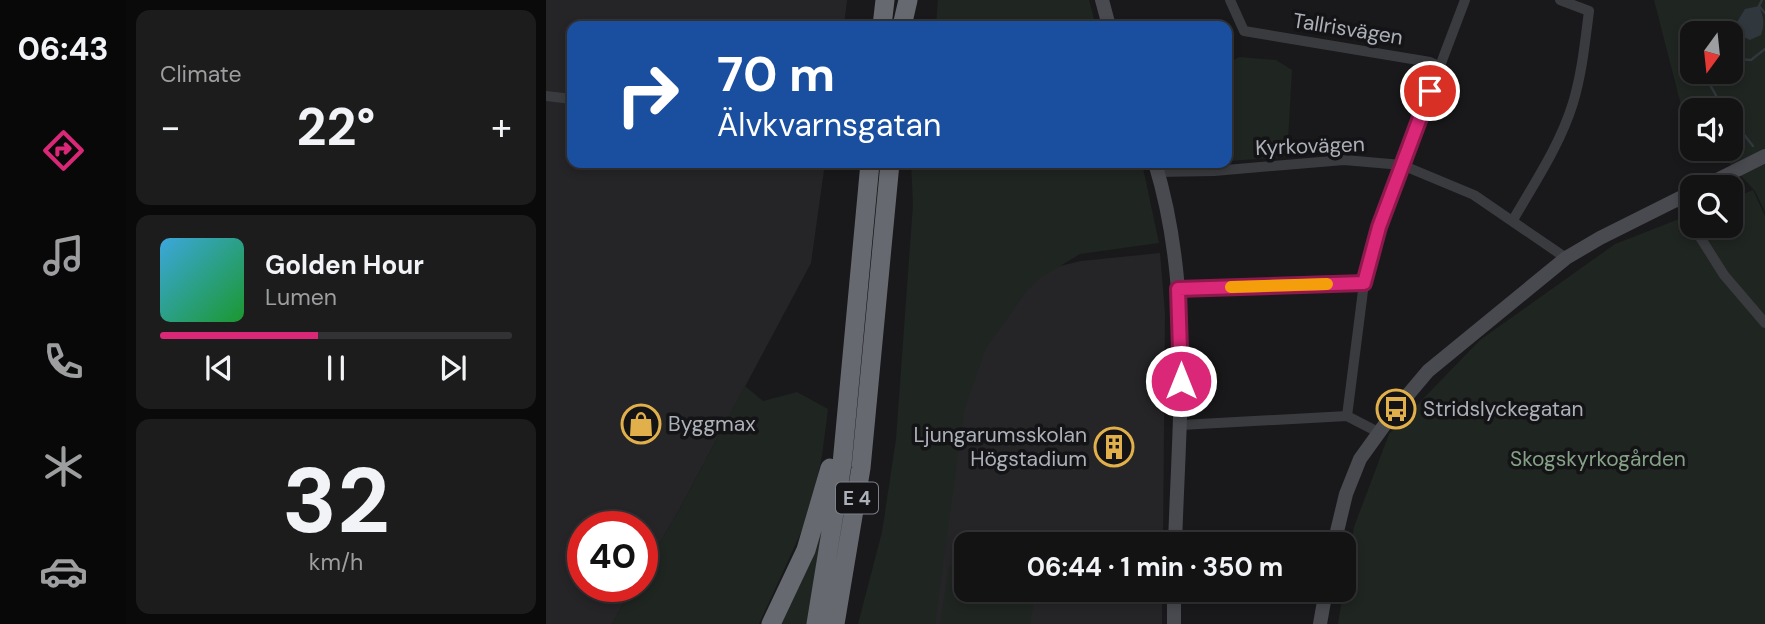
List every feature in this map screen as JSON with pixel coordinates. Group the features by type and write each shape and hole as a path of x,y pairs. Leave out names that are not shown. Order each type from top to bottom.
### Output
{"highway":[{"path":"883,21 885,0"},
{"path":"903,21 906,0"},
{"name":"E 4","path":"771,624 806,550 823,498 849,396 870,168"},
{"name":"E 4","path":"835,624 861,468 890,168"},
{"path":"816,624 831,538 849,396"}],"street":[{"path":"1102,0 1108,21"},
{"name":"Tallrisvägen","path":"1230,0 1244,31 1418,60 1439,66"},
{"path":"1347,416 1364,283 1379,227 1465,0"},
{"path":"1513,220 1555,147 1573,104 1584,58 1589,11 1560,0"},
{"path":"546,96 567,98"},
{"path":"1727,175 1765,156"},
{"name":"Kyrkovägen","path":"1156,168 1214,171 1344,160 1402,165 1474,195 1566,258"},
{"path":"1156,168 1174,250 1181,339 1181,425 1176,532"},
{"path":"1337,532 1353,473 1378,432 1428,372 1566,258 1680,199"},
{"path":"1701,238 1724,275 1765,323"},
{"path":"1178,289 1364,283"},
{"path":"1181,425 1347,416 1378,432"},
{"path":"1174,602 1174,624"},
{"path":"1320,624 1324,602"}],"shaded area":[{"path":"546,0 847,0 845,21 567,21 567,168 824,168 811,263 658,546 658,511 567,511 567,602 625,602 612,624 546,624"},
{"path":"1759,6 1763,20 1761,35 1750,40 1743,37 1743,21 1738,21 1745,9"},
{"path":"1160,253 1165,313 1163,532 954,532 954,602 1162,602 1162,624 934,624 963,409 985,348 1027,289 1039,278 1056,267 1081,261"}],"green space":[{"path":"938,0 1089,0 1095,21 936,21"},
{"path":"1654,0 1765,0 1765,212 1755,191 1727,161 1743,161 1743,98 1680,98 1680,101"},
{"path":"1239,57 1276,60 1292,70 1287,157 1232,161 1232,61"},
{"path":"911,168 1143,168 1159,243 1080,254 1040,278 1028,289 986,348 964,410 935,624 858,624 882,532 896,439 913,204"},
{"name":"Skogskyrkogården","path":"1753,190 1765,216 1765,624 1338,624 1342,602 1356,602 1354,527 1389,434 1480,340 1615,244 1680,219 1680,238 1743,238 1743,194"},
{"path":"745,386 763,401 797,392 828,409 822,456 809,515 759,624 612,624 625,602 658,602 658,546"},
{"path":"825,513 807,624 777,624"},
{"path":"949,566 954,567 954,602 1034,602 1030,624 940,624"}],"waterway":[{"path":"1762,0 1759,6 1765,13"},
{"path":"1743,59 1751,60 1765,49"},
{"path":"1710,84 1717,98"},
{"path":"1743,133 1753,146"}],"slow traffic":[{"path":"1231,287 1327,284"}],"place":[{"name":"Stridslyckegatan","path":"1396,409"},
{"name":"Byggmax","path":"641,424"},
{"name":"Ljungarumsskolan Högstadium","path":"1114,447"}],"route":[{"path":"1181,381 1178,289 1364,283 1379,227 1430,91"}]}
